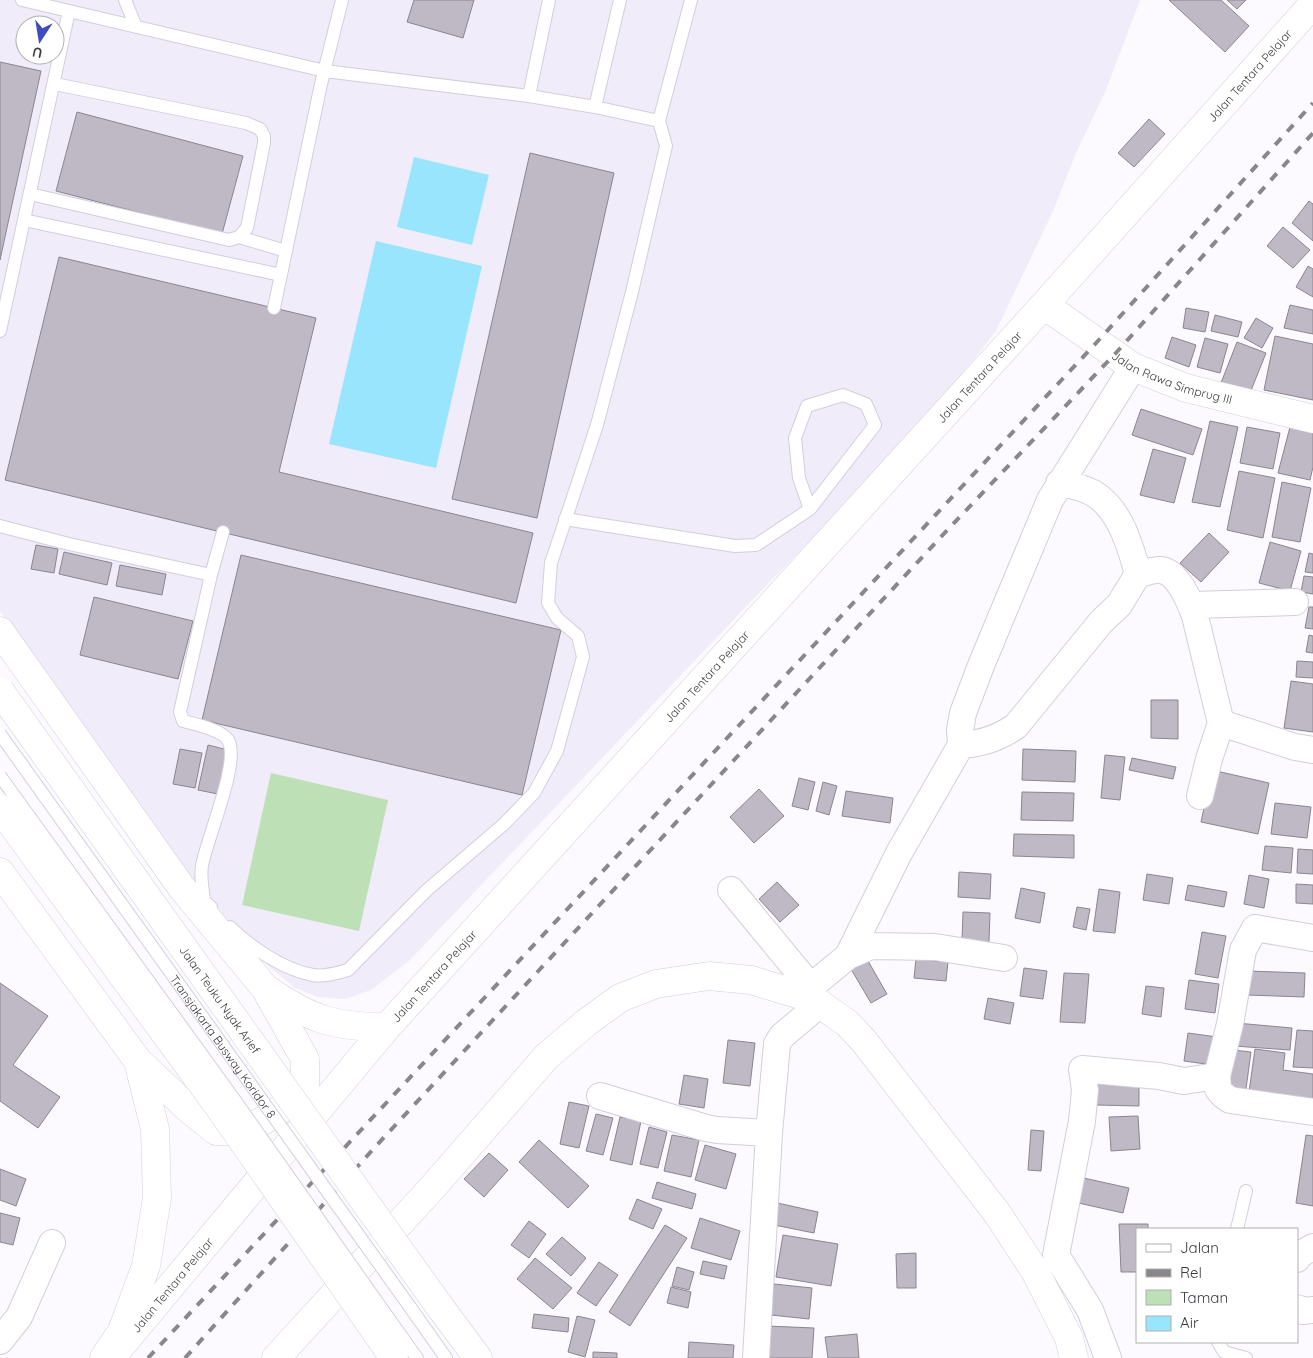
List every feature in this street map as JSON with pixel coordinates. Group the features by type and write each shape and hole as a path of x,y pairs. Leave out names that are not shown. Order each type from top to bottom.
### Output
{"main road":[{"name":"Jalan Tentara Pelajar","path":"111,1358 387,1027 1044,305 1313,4"},
{"name":"Jalan Rawa Simprug III","path":"1044,305 1133,367 1186,388 1313,419"},
{"path":"0,631 182,888 265,988 305,1059 305,1085 299,1094 272,1115 242,1132 216,1131 191,1111 138,1061 0,872"},
{"name":"Jalan Teuku Nyak Arief","path":"0,691 478,1358"},
{"path":"0,808 219,1107 383,1325 394,1358"},
{"path":"276,1358 432,1188 547,1056 587,1022 620,998 656,984 709,976 751,980 810,995 847,1023 863,1040 997,1213 1035,1270 1068,1338 1074,1358"},
{"path":"265,988 292,1007 322,1020 354,1027 387,1027"},
{"path":"104,1358 122,1331 146,1266 158,1198 154,1128 138,1061"}],"street":[{"path":"756,1358 769,1133 777,1044 810,995 848,956 899,853 961,745 960,730 969,696 1046,509 1059,483 1133,367"},
{"path":"961,745 975,745 1004,735 1016,726 1101,622 1122,602 1138,574 1130,546 1118,520 1107,506 1094,494 1078,487 1059,483"},
{"path":"1138,574 1161,570 1171,573 1191,605 1221,723 1209,759 1200,796"},
{"path":"1191,605 1295,602"},
{"path":"1221,723 1295,747 1313,750"},
{"path":"731,890 810,995"},
{"path":"1313,938 1255,928 1243,950 1230,1024 1217,1076 1218,1089 1230,1100 1313,1112"},
{"path":"848,956 871,946 935,947 1004,958"},
{"path":"1108,1358 1090,1310 1056,1255 1082,1121 1085,1090 1082,1069 1159,1076 1184,1081 1217,1076"},
{"path":"600,1096 706,1128 769,1133"},
{"path":"0,1342 19,1317 52,1243"},
{"path":"1298,1258 1313,1247"},
{"path":"1298,1308 1303,1311 1313,1310"}],"lane":[{"path":"22,0 325,71 529,96 596,107 659,121"},
{"path":"125,0 136,27"},
{"path":"274,308 342,0"},
{"path":"529,96 549,0"},
{"path":"596,107 620,0"},
{"path":"223,532 211,575 180,712 183,721 207,728 227,738 231,748 231,758 225,787 201,867 204,901 246,942 293,970 315,976 348,970 427,890 504,824 534,793 557,751 583,657 578,636 557,618 548,603 551,562 597,425 632,292 666,146 659,121 691,0"},
{"path":"0,331 55,84 69,11"},
{"path":"30,194 229,240 239,237 247,228 264,143 264,136 260,128 246,123 55,84"},
{"path":"24,220 281,275"},
{"path":"239,237 286,251"},
{"path":"565,519 735,546 756,545 810,508 875,425 866,404 843,395 807,406 795,438 799,478 810,508"},
{"path":"0,526 69,544 211,575"},
{"name":"Transjakarta Busway Koridor 8","path":"0,734 446,1358"},
{"name":"Transjakarta Busway Koridor 8","path":"0,776 234,1099 383,1325 417,1358"},
{"path":"1237,1228 1246,1191"},
{"path":"1219,1343 1224,1352 1246,1358"}],"shaded area":[{"path":"0,0 1140,0 1106,90 1076,153 1054,209 996,331 920,428 761,591 410,960 371,990 345,999 318,997 295,988 268,966 202,901 0,611"}],"green space":[{"path":"271,773 388,800 359,931 242,905"}],"water":[{"path":"414,157 489,175 472,245 397,227"},
{"path":"376,241 482,266 436,468 329,444"}],"building":[{"path":"414,0 474,0 463,38 407,22"},
{"path":"1169,0 1221,0 1249,26 1225,52"},
{"path":"1227,0 1246,0 1237,9"},
{"path":"0,62 41,71 0,260"},
{"path":"77,112 243,156 222,234 56,191"},
{"path":"1149,119 1165,134 1134,167 1118,153"},
{"path":"530,153 614,173 537,518 452,499"},
{"path":"1309,201 1313,204 1313,241 1292,223"},
{"path":"1283,227 1310,250 1293,268 1267,246"},
{"path":"59,257 316,318 279,472 533,533 516,603 5,480"},
{"path":"1308,266 1313,269 1313,297 1296,287"},
{"path":"1290,305 1313,310 1313,334 1284,328"},
{"path":"1186,308 1209,312 1205,332 1183,328"},
{"path":"1215,315 1242,322 1238,337 1211,331"},
{"path":"1256,318 1273,328 1262,348 1244,338"},
{"path":"1275,336 1313,344 1313,400 1264,390"},
{"path":"1172,337 1196,345 1189,367 1165,358"},
{"path":"1205,338 1228,344 1220,373 1197,367"},
{"path":"1237,342 1266,353 1248,398 1219,388"},
{"path":"1141,409 1202,429 1193,455 1132,435"},
{"path":"1210,421 1238,427 1220,507 1192,502"},
{"path":"1247,427 1280,433 1273,469 1240,463"},
{"path":"1290,427 1313,433 1313,467 1310,480 1278,473"},
{"path":"1153,449 1186,458 1174,503 1140,495"},
{"path":"1239,471 1275,478 1263,538 1227,530"},
{"path":"1282,482 1311,488 1300,542 1272,537"},
{"path":"1209,533 1229,552 1201,582 1180,563"},
{"path":"1270,542 1301,551 1290,591 1259,583"},
{"path":"36,545 58,549 54,573 31,569"},
{"path":"64,552 112,563 107,585 59,574"},
{"path":"1309,553 1313,554 1313,573 1305,572"},
{"path":"241,555 561,630 522,795 202,720"},
{"path":"120,565 166,574 162,595 116,586"},
{"path":"1304,576 1313,577 1313,594 1301,592"},
{"path":"94,597 193,621 178,679 80,655"},
{"path":"1309,607 1313,607 1313,629 1305,628"},
{"path":"1309,635 1313,636 1313,653 1306,652"},
{"path":"1297,661 1313,662 1313,678 1296,677"},
{"path":"1291,681 1313,684 1313,732 1284,728"},
{"path":"1151,700 1178,700 1178,739 1151,738"},
{"path":"208,745 228,750 218,794 198,790"},
{"path":"180,749 202,753 195,788 173,784"},
{"path":"1023,749 1076,751 1075,782 1022,780"},
{"path":"1105,755 1125,757 1120,800 1101,798"},
{"path":"1132,758 1176,767 1173,779 1129,770"},
{"path":"1212,770 1269,783 1258,834 1201,822"},
{"path":"799,778 815,782 808,810 792,806"},
{"path":"823,782 837,786 829,815 816,811"},
{"path":"759,789 784,816 754,843 730,817"},
{"path":"846,791 893,798 890,823 842,816"},
{"path":"1022,792 1074,793 1073,821 1021,820"},
{"path":"1275,803 1311,807 1307,838 1271,834"},
{"path":"1014,834 1074,835 1074,858 1013,856"},
{"path":"1265,846 1293,848 1291,873 1262,870"},
{"path":"1298,849 1313,850 1313,874 1297,873"},
{"path":"959,872 991,874 990,899 958,897"},
{"path":"1147,874 1173,878 1169,904 1143,900"},
{"path":"1249,875 1269,879 1264,908 1244,904"},
{"path":"777,882 799,905 780,922 759,899"},
{"path":"1296,884 1313,885 1313,904 1296,903"},
{"path":"1188,885 1227,892 1224,907 1185,900"},
{"path":"1021,888 1045,893 1040,923 1015,918"},
{"path":"1099,889 1120,892 1115,933 1093,931"},
{"path":"1077,907 1090,909 1086,930 1073,927"},
{"path":"963,912 990,913 989,942 962,941"},
{"path":"1202,932 1226,936 1218,978 1195,974"},
{"path":"864,954 887,994 871,1003 848,964"},
{"path":"916,959 948,962 946,981 914,978"},
{"path":"1024,968 1047,971 1043,999 1020,996"},
{"path":"1248,971 1305,973 1304,997 1247,995"},
{"path":"1064,973 1089,974 1085,1023 1060,1022"},
{"path":"1189,980 1219,984 1215,1013 1185,1009"},
{"path":"0,983 48,1016 13,1065 60,1097 38,1128 0,1101"},
{"path":"1146,986 1164,988 1161,1017 1142,1014"},
{"path":"988,998 1014,1003 1010,1024 984,1019"},
{"path":"1236,1023 1292,1028 1290,1050 1234,1046"},
{"path":"1297,1030 1313,1031 1313,1068 1293,1067"},
{"path":"1188,1033 1217,1037 1213,1065 1184,1061"},
{"path":"728,1040 755,1043 750,1086 723,1083"},
{"path":"1255,1049 1285,1053 1283,1070 1313,1074 1313,1101 1249,1092"},
{"path":"1233,1050 1251,1052 1245,1096 1227,1094"},
{"path":"684,1075 708,1079 704,1108 679,1104"},
{"path":"1098,1082 1139,1083 1139,1106 1097,1105"},
{"path":"569,1102 589,1106 579,1148 560,1144"},
{"path":"596,1114 613,1118 603,1155 586,1151"},
{"path":"1138,1116 1140,1149 1111,1151 1109,1117"},
{"path":"620,1117 641,1121 632,1165 610,1160"},
{"path":"649,1127 667,1132 658,1168 640,1164"},
{"path":"1031,1130 1044,1131 1041,1171 1028,1170"},
{"path":"672,1135 699,1140 691,1177 664,1171"},
{"path":"1306,1135 1313,1136 1313,1206 1296,1203"},
{"path":"539,1140 589,1186 568,1208 519,1162"},
{"path":"705,1145 736,1154 726,1189 695,1180"},
{"path":"489,1153 508,1170 484,1197 464,1179"},
{"path":"0,1169 26,1179 16,1206 0,1200"},
{"path":"1079,1177 1129,1188 1123,1213 1074,1202"},
{"path":"657,1182 696,1194 692,1209 652,1198"},
{"path":"637,1199 662,1209 653,1229 629,1219"},
{"path":"773,1202 818,1212 814,1233 769,1224"},
{"path":"0,1213 20,1218 13,1245 0,1242"},
{"path":"700,1218 740,1231 731,1260 691,1248"},
{"path":"529,1221 546,1234 529,1258 511,1245"},
{"path":"1119,1224 1148,1224 1148,1228 1136,1228 1136,1272 1121,1272"},
{"path":"665,1225 687,1238 630,1326 609,1312"},
{"path":"783,1235 838,1244 831,1286 776,1277"},
{"path":"562,1237 586,1258 571,1276 546,1254"},
{"path":"916,1253 916,1288 897,1288 896,1254"},
{"path":"535,1258 572,1288 553,1309 517,1279"},
{"path":"703,1261 727,1266 724,1279 700,1274"},
{"path":"599,1262 618,1275 596,1306 577,1293"},
{"path":"677,1267 694,1272 689,1290 672,1286"},
{"path":"774,1284 812,1288 809,1319 771,1315"},
{"path":"671,1287 691,1292 688,1308 667,1303"},
{"path":"534,1314 569,1318 568,1332 532,1328"},
{"path":"577,1316 595,1320 585,1357 568,1352"},
{"path":"767,1326 814,1328 812,1358 766,1358"},
{"path":"857,1334 859,1358 828,1358 825,1337"},
{"path":"689,1342 734,1345 733,1358 688,1358"},
{"path":"593,1352 617,1353 617,1358 593,1358"}],"railway":[{"path":"148,1358 1097,342 1313,103"},
{"path":"185,1358 376,1146 952,525 1115,354 1313,133"}]}
